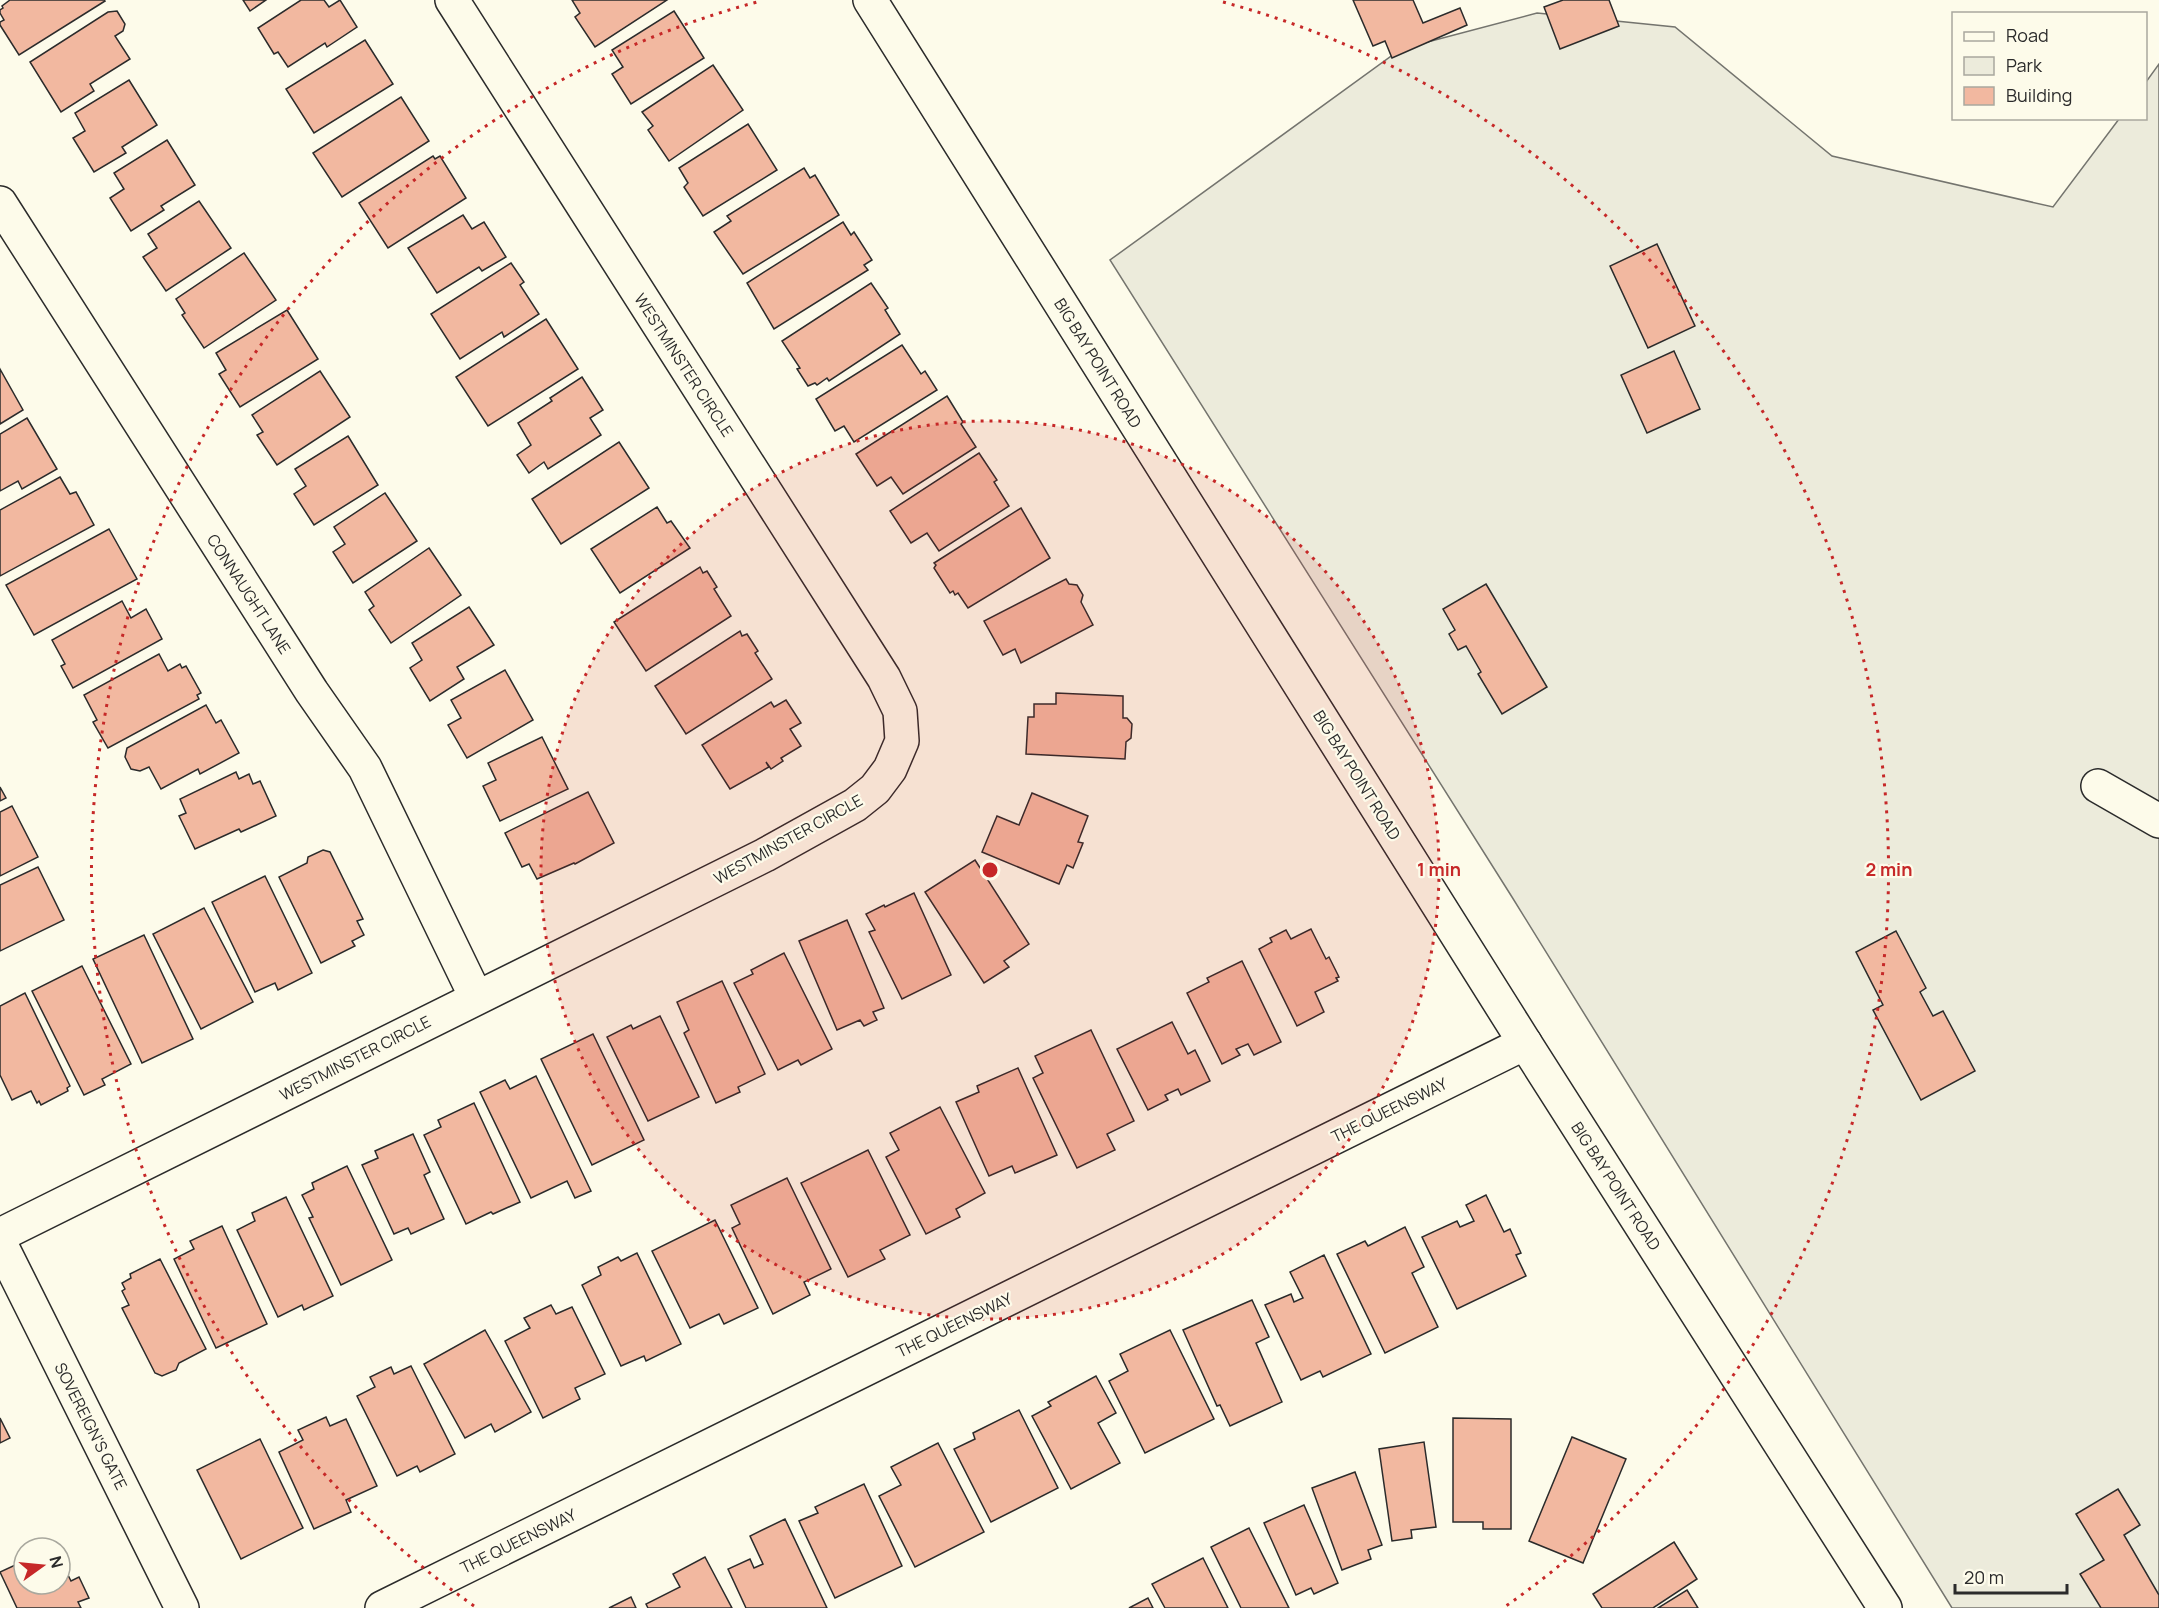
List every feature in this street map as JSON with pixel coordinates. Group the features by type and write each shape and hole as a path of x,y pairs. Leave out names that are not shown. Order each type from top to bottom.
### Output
{"street":[{"name":"WESTMINSTER CIRCLE","path":"0,1235 765,855 855,805 875,789 890,769 902,741 900,711 884,678 452,0"},
{"name":"BIG BAY POINT ROAD","path":"870,0 1525,1043 1885,1608"},
{"name":"CONNAUGHT LANE","path":"0,203 312,692 365,768 476,997"},
{"path":"2098,786 2159,821"},
{"name":"THE QUEENSWAY","path":"382,1608 1525,1043"},
{"name":"SOVEREIGN'S GATE","path":"0,1243 182,1608"}],"green space":[{"path":"1537,13 1675,27 1832,156 2053,207 2118,120 2147,120 2147,81 2159,64 2159,1608 1952,1608 1512,897 1110,260 1401,49"}],"building":[{"path":"10,0 105,1 19,55 0,25 0,22 4,20 0,10"},
{"path":"243,0 266,0 250,11"},
{"path":"301,0 324,0 329,7 340,0 357,27 327,47 325,43 288,67 278,52 274,54 258,28"},
{"path":"572,0 667,0 595,47 575,17 580,13"},
{"path":"1353,0 1413,0 1423,23 1460,8 1467,25 1392,58 1385,41 1373,46"},
{"path":"1563,0 1609,0 1619,26 1560,49 1544,7"},
{"path":"117,11 125,24 123,31 115,36 130,59 90,84 94,91 61,112 30,62 108,12"},
{"path":"674,11 704,58 631,104 612,74 623,67 612,50"},
{"path":"365,40 393,84 314,133 286,89"},
{"path":"713,65 743,110 669,161 648,130 653,126 642,112"},
{"path":"129,80 157,125 122,147 126,153 94,172 73,138 85,131 75,113"},
{"path":"401,97 429,141 342,197 313,153"},
{"path":"748,124 777,170 703,216 684,187 688,183 679,168"},
{"path":"167,140 195,185 161,206 164,210 131,231 110,198 124,189 114,173"},
{"path":"433,156 435,159 440,156 466,198 388,248 359,203"},
{"path":"804,168 810,178 815,175 839,215 743,274 714,232 731,221 727,216"},
{"path":"199,201 231,248 166,291 143,257 157,248 148,234"},
{"path":"463,215 472,229 484,222 506,257 482,271 479,267 437,293 408,248"},
{"path":"843,222 851,235 854,232 872,260 864,265 868,270 774,329 747,283"},
{"path":"1657,244 1695,326 1648,348 1610,266"},
{"path":"244,253 276,300 204,348 182,315 185,313 176,299"},
{"path":"511,263 524,282 520,285 539,314 504,337 502,332 460,359 431,314"},
{"path":"871,283 888,308 885,310 900,334 829,381 827,378 817,385 815,383 808,386 797,369 800,368 782,341"},
{"path":"287,310 318,359 240,407 219,374 226,370 216,353"},
{"path":"546,319 578,369 488,426 456,377"},
{"path":"902,345 921,374 925,371 937,390 854,442 844,426 835,431 816,399"},
{"path":"1674,351 1700,409 1647,433 1621,375"},
{"path":"0,369 23,410 0,424"},
{"path":"320,371 350,417 277,465 257,435 263,432 252,415"},
{"path":"582,377 603,410 590,418 601,435 548,469 544,462 529,473 517,455 531,445 518,423 552,401 550,398"},
{"path":"947,396 976,447 903,494 891,477 877,486 856,454"},
{"path":"27,418 57,469 22,489 18,481 0,491 0,434"},
{"path":"348,436 378,485 314,525 294,494 306,486 295,469"},
{"path":"619,442 649,488 561,544 532,499"},
{"path":"979,453 997,480 994,482 1009,506 939,551 927,533 911,543 890,511"},
{"path":"60,477 70,494 76,492 94,525 0,576 0,510"},
{"path":"385,493 417,541 353,583 333,552 345,544 334,527"},
{"path":"657,507 667,523 671,521 690,548 620,593 591,549"},
{"path":"1021,508 1050,558 968,608 958,593 955,595 953,591 950,593 934,568 936,565 934,563"},
{"path":"109,529 137,579 34,635 6,585"},
{"path":"429,548 461,595 391,643 369,610 374,606 365,592"},
{"path":"700,567 703,573 707,571 717,587 714,589 731,616 646,671 614,622"},
{"path":"1066,579 1069,584 1077,585 1083,595 1081,602 1093,625 1021,663 1015,649 1003,655 984,621"},
{"path":"1486,584 1547,687 1502,714 1478,674 1481,672 1466,646 1458,650 1449,634 1455,630 1443,609"},
{"path":"122,601 131,618 146,609 162,639 73,688 61,666 65,664 52,640"},
{"path":"469,607 494,645 457,667 464,679 430,701 410,668 422,660 412,643"},
{"path":"740,631 742,636 747,634 758,651 755,653 772,679 686,734 655,686"},
{"path":"159,654 168,671 180,664 182,668 186,666 201,693 197,695 199,699 108,748 93,722 97,720 84,695"},
{"path":"505,670 533,720 467,758 448,725 461,718 451,700"},
{"path":"1056,693 1123,696 1123,718 1127,718 1132,724 1131,738 1126,742 1125,759 1026,754 1028,717 1034,717 1034,704 1056,704"},
{"path":"786,700 801,723 790,729 801,746 781,758 783,761 771,769 766,762 769,767 730,789 702,745 771,702 774,707"},
{"path":"206,705 216,723 221,720 239,753 200,774 198,769 161,789 149,767 140,771 131,769 125,757 127,748"},
{"path":"542,737 568,789 500,821 483,786 496,780 488,763"},
{"path":"236,772 239,779 249,774 253,784 260,781 276,816 241,832 239,829 195,849 179,816 186,813 180,799"},
{"path":"0,787 6,798 0,801"},
{"path":"588,792 614,843 575,864 537,879 529,864 522,867 505,833"},
{"path":"1032,793 1088,816 1078,842 1083,843 1073,868 1067,865 1059,884 982,852 997,816 1019,825"},
{"path":"12,806 38,857 0,876 0,812"},
{"path":"323,850 330,852 363,919 357,921 364,935 352,941 355,946 321,963 279,877 307,863 308,857"},
{"path":"975,860 1029,944 1004,961 1009,967 984,983 925,892"},
{"path":"38,867 64,920 0,951 0,885"},
{"path":"265,876 312,973 278,990 275,983 255,992 212,902"},
{"path":"914,893 951,975 902,999 869,932 875,930 866,914"},
{"path":"204,908 253,1002 201,1029 153,934"},
{"path":"847,920 884,1008 873,1012 877,1020 864,1026 860,1020 837,1030 799,941"},
{"path":"1311,929 1326,959 1329,957 1339,977 1336,978 1338,981 1315,992 1324,1012 1297,1026 1259,949 1272,942 1270,938 1286,930 1291,939"},
{"path":"1896,931 1926,988 1920,992 1933,1016 1943,1011 1975,1071 1921,1100 1873,1010 1883,1005 1856,952"},
{"path":"144,935 193,1039 142,1063 93,959"},
{"path":"784,953 832,1049 801,1065 798,1060 778,1070 734,983 753,974 751,970"},
{"path":"1242,961 1281,1042 1254,1055 1248,1044 1236,1049 1240,1055 1222,1064 1187,993 1209,982 1207,978"},
{"path":"82,966 131,1064 102,1079 105,1085 84,1095 32,991"},
{"path":"722,981 765,1074 738,1087 740,1092 716,1103 684,1033 689,1030 677,1002"},
{"path":"25,993 70,1086 67,1088 68,1091 41,1105 39,1101 37,1103 31,1091 12,1100 0,1075 0,1006"},
{"path":"660,1016 699,1097 648,1121 607,1037 631,1025 633,1029"},
{"path":"1172,1022 1188,1054 1195,1050 1210,1081 1181,1095 1178,1089 1165,1095 1168,1100 1148,1110 1117,1049"},
{"path":"1091,1030 1134,1121 1107,1134 1115,1150 1077,1168 1033,1078 1043,1073 1035,1056"},
{"path":"593,1034 644,1140 592,1165 541,1059"},
{"path":"1018,1068 1057,1155 1015,1173 1012,1166 989,1176 956,1102 979,1092 977,1086"},
{"path":"536,1076 591,1191 575,1198 567,1181 531,1198 480,1092 505,1080 510,1089"},
{"path":"474,1103 520,1202 466,1224 424,1135 441,1127 438,1120"},
{"path":"940,1107 985,1193 956,1209 960,1217 926,1234 886,1157 899,1150 890,1133"},
{"path":"413,1134 430,1172 424,1175 444,1219 411,1234 408,1228 394,1234 362,1165 378,1158 375,1151"},
{"path":"868,1150 910,1235 880,1250 885,1259 848,1277 801,1183"},
{"path":"347,1166 392,1260 341,1285 309,1218 313,1217 302,1195 314,1189 312,1183"},
{"path":"787,1178 831,1269 804,1282 810,1295 773,1314 732,1228 740,1224 731,1205"},
{"path":"1486,1195 1504,1232 1510,1229 1521,1253 1516,1255 1526,1276 1457,1309 1422,1237 1457,1221 1460,1227 1474,1221 1466,1205"},
{"path":"286,1197 333,1296 304,1310 302,1305 278,1317 237,1230 255,1221 252,1213"},
{"path":"715,1220 758,1308 724,1324 719,1314 690,1328 652,1251"},
{"path":"222,1226 267,1324 216,1348 174,1259 194,1249 190,1241"},
{"path":"1405,1227 1424,1267 1412,1273 1438,1327 1385,1353 1337,1254 1365,1241 1368,1246"},
{"path":"637,1253 681,1344 646,1361 644,1356 621,1366 582,1285 601,1275 598,1267 618,1257 621,1261"},
{"path":"1324,1255 1371,1354 1323,1377 1320,1371 1301,1380 1265,1305 1291,1294 1294,1302 1303,1298 1290,1272"},
{"path":"160,1259 206,1349 179,1363 176,1370 162,1376 155,1373 122,1308 129,1305 122,1291 125,1289 122,1283 131,1278 130,1274"},
{"path":"1252,1300 1269,1337 1256,1343 1282,1402 1230,1426 1220,1405 1217,1406 1183,1330"},
{"path":"551,1305 556,1314 572,1307 605,1374 575,1388 580,1399 543,1418 505,1341 530,1328 524,1318"},
{"path":"485,1330 531,1412 495,1432 491,1424 465,1438 424,1364"},
{"path":"1170,1330 1214,1419 1145,1453 1109,1381 1128,1371 1120,1354"},
{"path":"411,1366 455,1454 420,1472 417,1466 397,1476 357,1396 375,1387 370,1377 391,1367 394,1374"},
{"path":"1096,1376 1116,1413 1098,1423 1120,1463 1071,1489 1032,1416 1051,1406 1048,1402"},
{"path":"1019,1410 1058,1488 991,1522 954,1449 975,1439 973,1433"},
{"path":"326,1417 330,1426 346,1419 377,1486 346,1500 351,1512 314,1529 279,1452 303,1440 298,1430"},
{"path":"0,1418 10,1438 0,1443"},
{"path":"1453,1418 1511,1419 1511,1529 1483,1529 1483,1522 1453,1522"},
{"path":"1572,1437 1626,1459 1583,1563 1529,1541"},
{"path":"260,1439 303,1528 241,1559 197,1470"},
{"path":"1424,1442 1436,1527 1411,1530 1412,1538 1392,1541 1379,1449"},
{"path":"938,1443 984,1532 915,1567 879,1496 901,1485 891,1467"},
{"path":"1355,1472 1382,1545 1368,1550 1371,1559 1342,1570 1312,1488"},
{"path":"864,1484 902,1566 835,1598 799,1521 818,1513 815,1507"},
{"path":"2118,1489 2140,1525 2124,1535 2159,1595 2159,1608 2101,1608 2080,1574 2104,1560 2076,1514"},
{"path":"1304,1505 1338,1583 1314,1594 1311,1588 1296,1595 1264,1523"},
{"path":"785,1519 827,1608 746,1608 728,1569 750,1559 754,1568 763,1564 750,1536"},
{"path":"1249,1528 1289,1608 1241,1608 1211,1547"},
{"path":"1674,1542 1697,1579 1653,1608 1602,1608 1593,1594"},
{"path":"705,1557 732,1608 648,1608 646,1604 680,1587 673,1574"},
{"path":"1203,1558 1228,1608 1165,1608 1152,1584"},
{"path":"12,1566 12,1596 72,1596 72,1580 79,1577 89,1598 78,1602 81,1608 17,1608 0,1572"},
{"path":"1687,1590 1698,1608 1658,1608"},
{"path":"631,1597 636,1608 609,1608"},
{"path":"1148,1598 1153,1608 1129,1608"}]}
